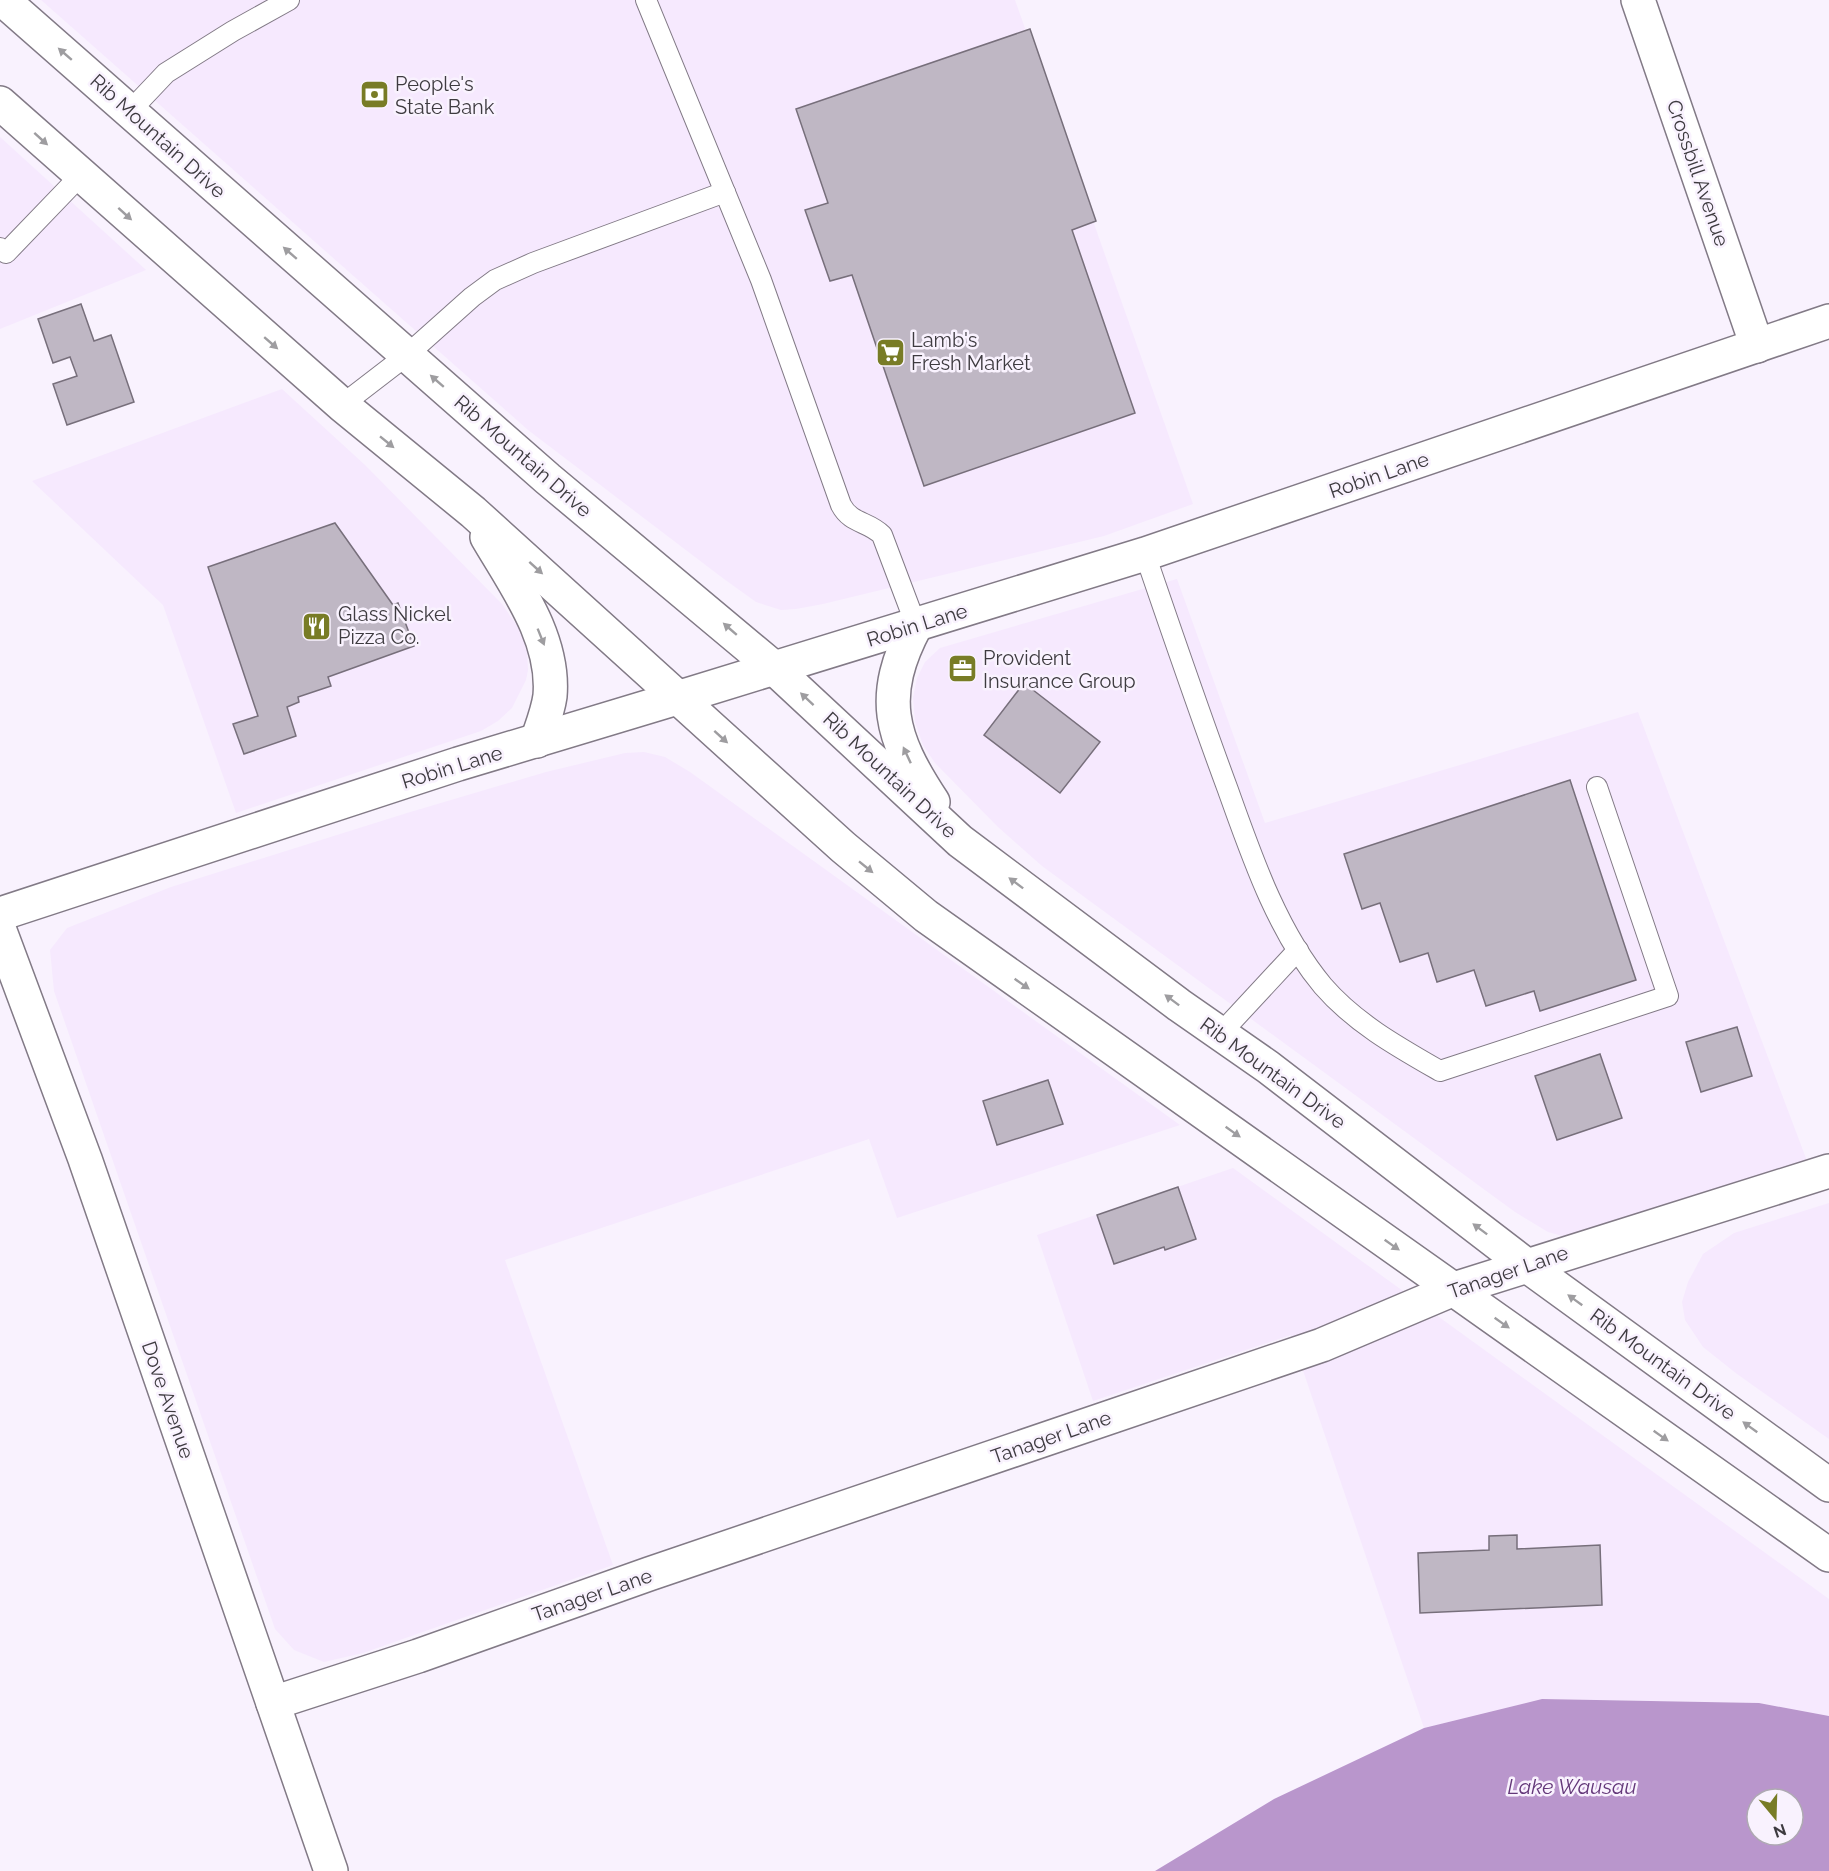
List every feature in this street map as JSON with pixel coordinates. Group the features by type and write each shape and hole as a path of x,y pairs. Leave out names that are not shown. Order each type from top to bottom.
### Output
{"main road":[{"name":"Rib Mountain Drive","path":"3,0 548,479 774,668 960,840 1179,1005 1221,1033 1526,1265 1829,1485"},
{"name":"Crossbill Avenue","path":"1638,0 1757,346"},
{"path":"0,103 342,405 473,512 843,847 926,916 1829,1555"},
{"name":"Robin Lane","path":"0,914 458,764 1145,554 1829,321"},
{"path":"473,512 525,603 544,643 550,673 550,694 537,741"},
{"path":"916,625 899,660 894,677 893,698 896,724 910,763 931,799 960,840"},
{"name":"Dove Avenue","path":"0,931 85,1159 331,1871"},
{"name":"Tanager Lane","path":"273,1703 418,1656 649,1574 1322,1345 1454,1289 1829,1171"}],"lane":[{"path":"130,111 166,73 232,31 289,0"},
{"path":"646,0 761,279 841,505 850,518 869,526 882,535 916,625"},
{"path":"0,248 6,253 81,175"},
{"path":"342,405 407,356 472,297 495,280 533,263 725,192"},
{"path":"1145,554 1242,828 1289,935 1323,985 1366,1026 1440,1071 1668,996 1597,787"},
{"path":"1221,1033 1298,950"}],"shaded area":[{"path":"41,0 1015,0 1193,504 1104,536 823,604 781,610 756,602 528,430"},
{"path":"0,137 146,270 0,329"},
{"path":"282,389 365,465 502,604 522,633 527,651 528,670 526,680 512,708 498,721 481,731 236,813 163,605 32,481"},
{"path":"1177,579 1265,823 1638,712 1807,1161 1566,1237 1548,1232 1515,1212 1042,866 998,827 935,763 923,745 915,722 913,698 917,678 925,662 940,648"},
{"path":"644,752 665,757 690,772 1180,1125 897,1218 869,1139 505,1260 613,1565 363,1653 324,1662 294,1650 275,1629 54,991 50,950 67,928 171,887 546,772 625,753"},
{"path":"1233,1168 1829,1599 1829,1716 1759,1703 1542,1699 1424,1728 1291,1335 1093,1401 1037,1235"},
{"path":"1829,1203 1829,1439 1703,1347 1685,1320 1682,1302 1688,1282 1703,1254 1734,1233"}],"water":[{"name":"Lake Wausau","path":"1542,1699 1759,1703 1829,1716 1829,1871 1155,1871 1274,1799 1424,1728"}],"building":[{"path":"1030,29 1096,221 1072,230 1135,413 924,486 852,275 830,281 805,210 828,203 796,109"},
{"path":"81,304 94,341 111,335 134,402 67,425 53,384 77,376 70,357 53,363 38,319"},
{"name":"Glass Nickel Pizza Co.","path":"335,523 393,605 398,603 414,646 328,677 331,686 298,697 299,702 287,707 296,736 244,754 233,724 258,716 208,567"},
{"path":"1024,683 1100,742 1060,793 984,735"},
{"path":"1570,780 1636,980 1540,1011 1534,991 1486,1006 1474,970 1437,982 1428,953 1400,962 1380,903 1362,909 1344,854"},
{"path":"1737,1027 1752,1076 1701,1092 1686,1042"},
{"path":"1600,1054 1622,1118 1557,1140 1535,1076"},
{"path":"1048,1080 1063,1124 997,1145 983,1101"},
{"path":"1178,1187 1196,1239 1114,1264 1097,1215"},
{"path":"1517,1535 1517,1549 1600,1545 1602,1605 1420,1613 1418,1553 1489,1550 1489,1536"}],"place":[{"name":"People's State Bank","path":"374,95"},
{"name":"Lamb's Fresh Market","path":"890,352"},
{"name":"Glass Nickel Pizza Co.","path":"317,626"},
{"name":"Provident Insurance Group","path":"962,669"}]}
